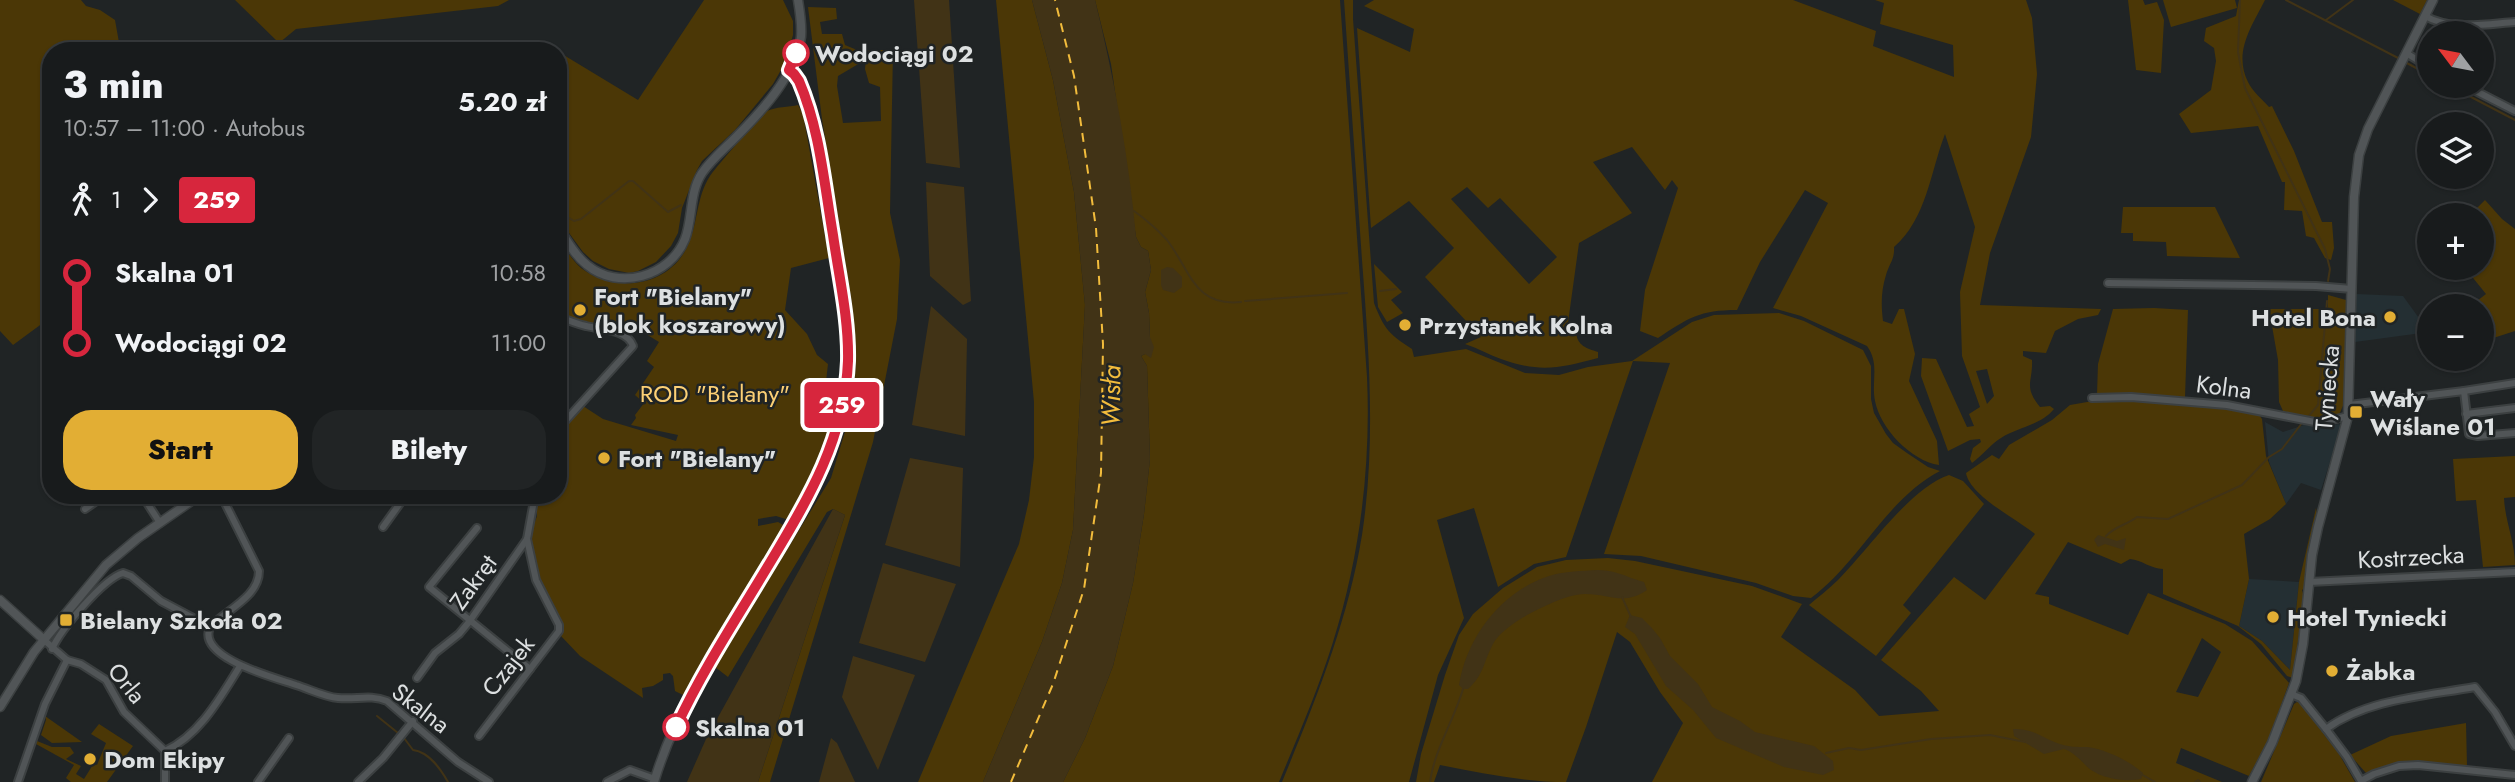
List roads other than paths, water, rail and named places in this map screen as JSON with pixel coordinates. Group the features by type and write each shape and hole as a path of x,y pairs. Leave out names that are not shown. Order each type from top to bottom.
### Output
{"street":[{"path":"567,240 582,261 600,273 626,279 648,275 663,267 676,254 685,239 692,198 702,174 749,124 789,70 801,36 798,0"},
{"name":"Tyniecka","path":"2252,782 2272,743 2291,694 2304,645 2309,582 2318,527 2348,416 2354,197 2359,155 2368,129 2433,0"},
{"path":"2425,16 2441,24 2453,25 2515,22"},
{"path":"2403,59 2417,63"},
{"path":"607,782 629,770 655,780 685,707 815,487 840,422 848,363 842,293 816,129 799,81 789,70"},
{"path":"2490,98 2515,111"},
{"path":"2108,283 2352,289"},
{"path":"567,319 623,335 630,339 633,346 567,419"},
{"path":"2349,405 2515,383"},
{"path":"2464,391 2466,426 2472,436 2515,433"},
{"name":"Kolna","path":"2092,398 2131,397 2227,405 2320,423 2348,416"},
{"path":"2466,414 2515,408"},
{"path":"85,509 92,504"},
{"path":"148,504 160,523"},
{"path":"0,707 43,639 106,565 129,544 187,504"},
{"path":"52,649 61,631 108,580 122,573 131,576 161,601 209,626 254,590 259,571 226,504"},
{"path":"383,527 400,504"},
{"name":"Zakręt","path":"417,678 435,653 469,622 527,539 533,504"},
{"path":"477,528 429,587 530,669"},
{"name":"Czajek","path":"478,736 559,631 559,625 536,580 527,539"},
{"name":"Kostrzecka","path":"2309,582 2515,572"},
{"name":"Orla","path":"0,600 52,649 106,680 124,712 165,751"},
{"name":"Skalna","path":"209,626 207,634 211,644 240,666 336,698 376,696 390,703 458,762 489,782"},
{"path":"18,782 45,704 67,660"},
{"path":"165,782 165,751 179,745 199,726 240,666"},
{"path":"2326,729 2373,706 2474,687 2496,712 2515,746"},
{"path":"2291,694 2301,698 2326,729 2361,781 2399,765 2515,775"},
{"path":"358,782 383,758 413,721"},
{"path":"258,782 289,738"}],"water":[{"path":"914,0 949,0 960,168 926,163"},
{"name":"Wisła","path":"1032,0 1095,0 1120,118 1136,237 1141,247 1148,251 1151,270 1145,292 1150,337 1154,347 1151,358 1145,354 1141,356 1147,366 1150,459 1133,583 1113,666 1085,738 1063,782 983,782 1042,642 1062,583 1073,530 1085,305 1074,192 1053,80"},
{"path":"926,182 964,187 971,301 963,305 930,276"},
{"path":"1173,268 1182,277 1182,287 1174,293 1163,290 1161,285 1161,270"},
{"path":"931,306 967,339 965,436 912,425"},
{"path":"910,458 963,468 960,567 885,545"},
{"path":"833,509 845,515 758,782 687,782 706,739"},
{"path":"2098,535 2117,541 2126,538 2124,550 2105,544 2098,547 2094,540"},
{"path":"883,563 956,584 925,662 859,643"},
{"path":"1598,570 1644,582 1647,590 1624,598 1577,595 1538,609 1520,619 1498,637 1480,674 1468,689 1459,685 1463,667 1479,633 1489,618 1516,592 1549,576"},
{"path":"1630,615 1642,618 1651,627 1670,656 1698,684 1712,707 1755,732 1814,746 1833,761 1834,770 1823,775 1784,767 1716,738 1693,710 1666,686 1635,634 1625,627"},
{"path":"853,656 915,675 878,770 842,697"},
{"path":"2013,729 2033,732 2063,745 2094,748 2109,753 2143,773 2141,779 2122,780 2102,776 2064,749 2044,754 2014,736"},
{"path":"831,738 837,743 855,782 819,782"}],"waterway":[{"path":"2240,0 2238,52 2245,88 2325,249 2330,269 2328,281"},
{"path":"2286,0 2400,59"},
{"path":"2326,20 2353,0"},
{"path":"2405,62 2417,68"},
{"path":"2473,98 2515,120"},
{"path":"567,219 581,219 629,181 633,181 668,212 681,205"},
{"path":"1134,211 1167,240 1203,293 1225,302 1241,302"},
{"path":"1380,291 1396,289"},
{"path":"1245,301 1347,293"},
{"path":"2308,417 2318,405 2327,301"},
{"path":"2106,536 2137,517 2168,519 2242,485 2269,457 2282,449 2302,423"},
{"path":"1622,597 1631,617"},
{"path":"1430,782 1432,770 1463,689"},
{"path":"377,716 398,733"},
{"path":"1826,753 1849,748 1861,750 1931,739 1990,735 2025,742"},
{"path":"404,738 413,750 419,751 434,762 448,782"},
{"path":"2141,774 2155,782"},
{"path":"2195,782 2200,782"}],"place":[{"name":"Wodociągi 02","path":"796,53"},
{"name":"Fort \"Bielany\" (blok koszarowy)","path":"580,310"},
{"name":"Hotel Bona","path":"2390,317"},
{"name":"Przystanek Kolna","path":"1405,325"},
{"name":"Wały Wiślane 01","path":"2356,412"},
{"name":"Fort \"Bielany\"","path":"604,458"},
{"name":"Hotel Tyniecki","path":"2273,617"},
{"name":"Bielany Szkoła 02","path":"66,620"},
{"name":"Żabka","path":"2332,671"},
{"name":"Skalna 01","path":"676,727"},
{"name":"Dom Ekipy","path":"90,759"}],"park label":[{"name":"ROD \"Bielany\"","path":"715,393"}]}
